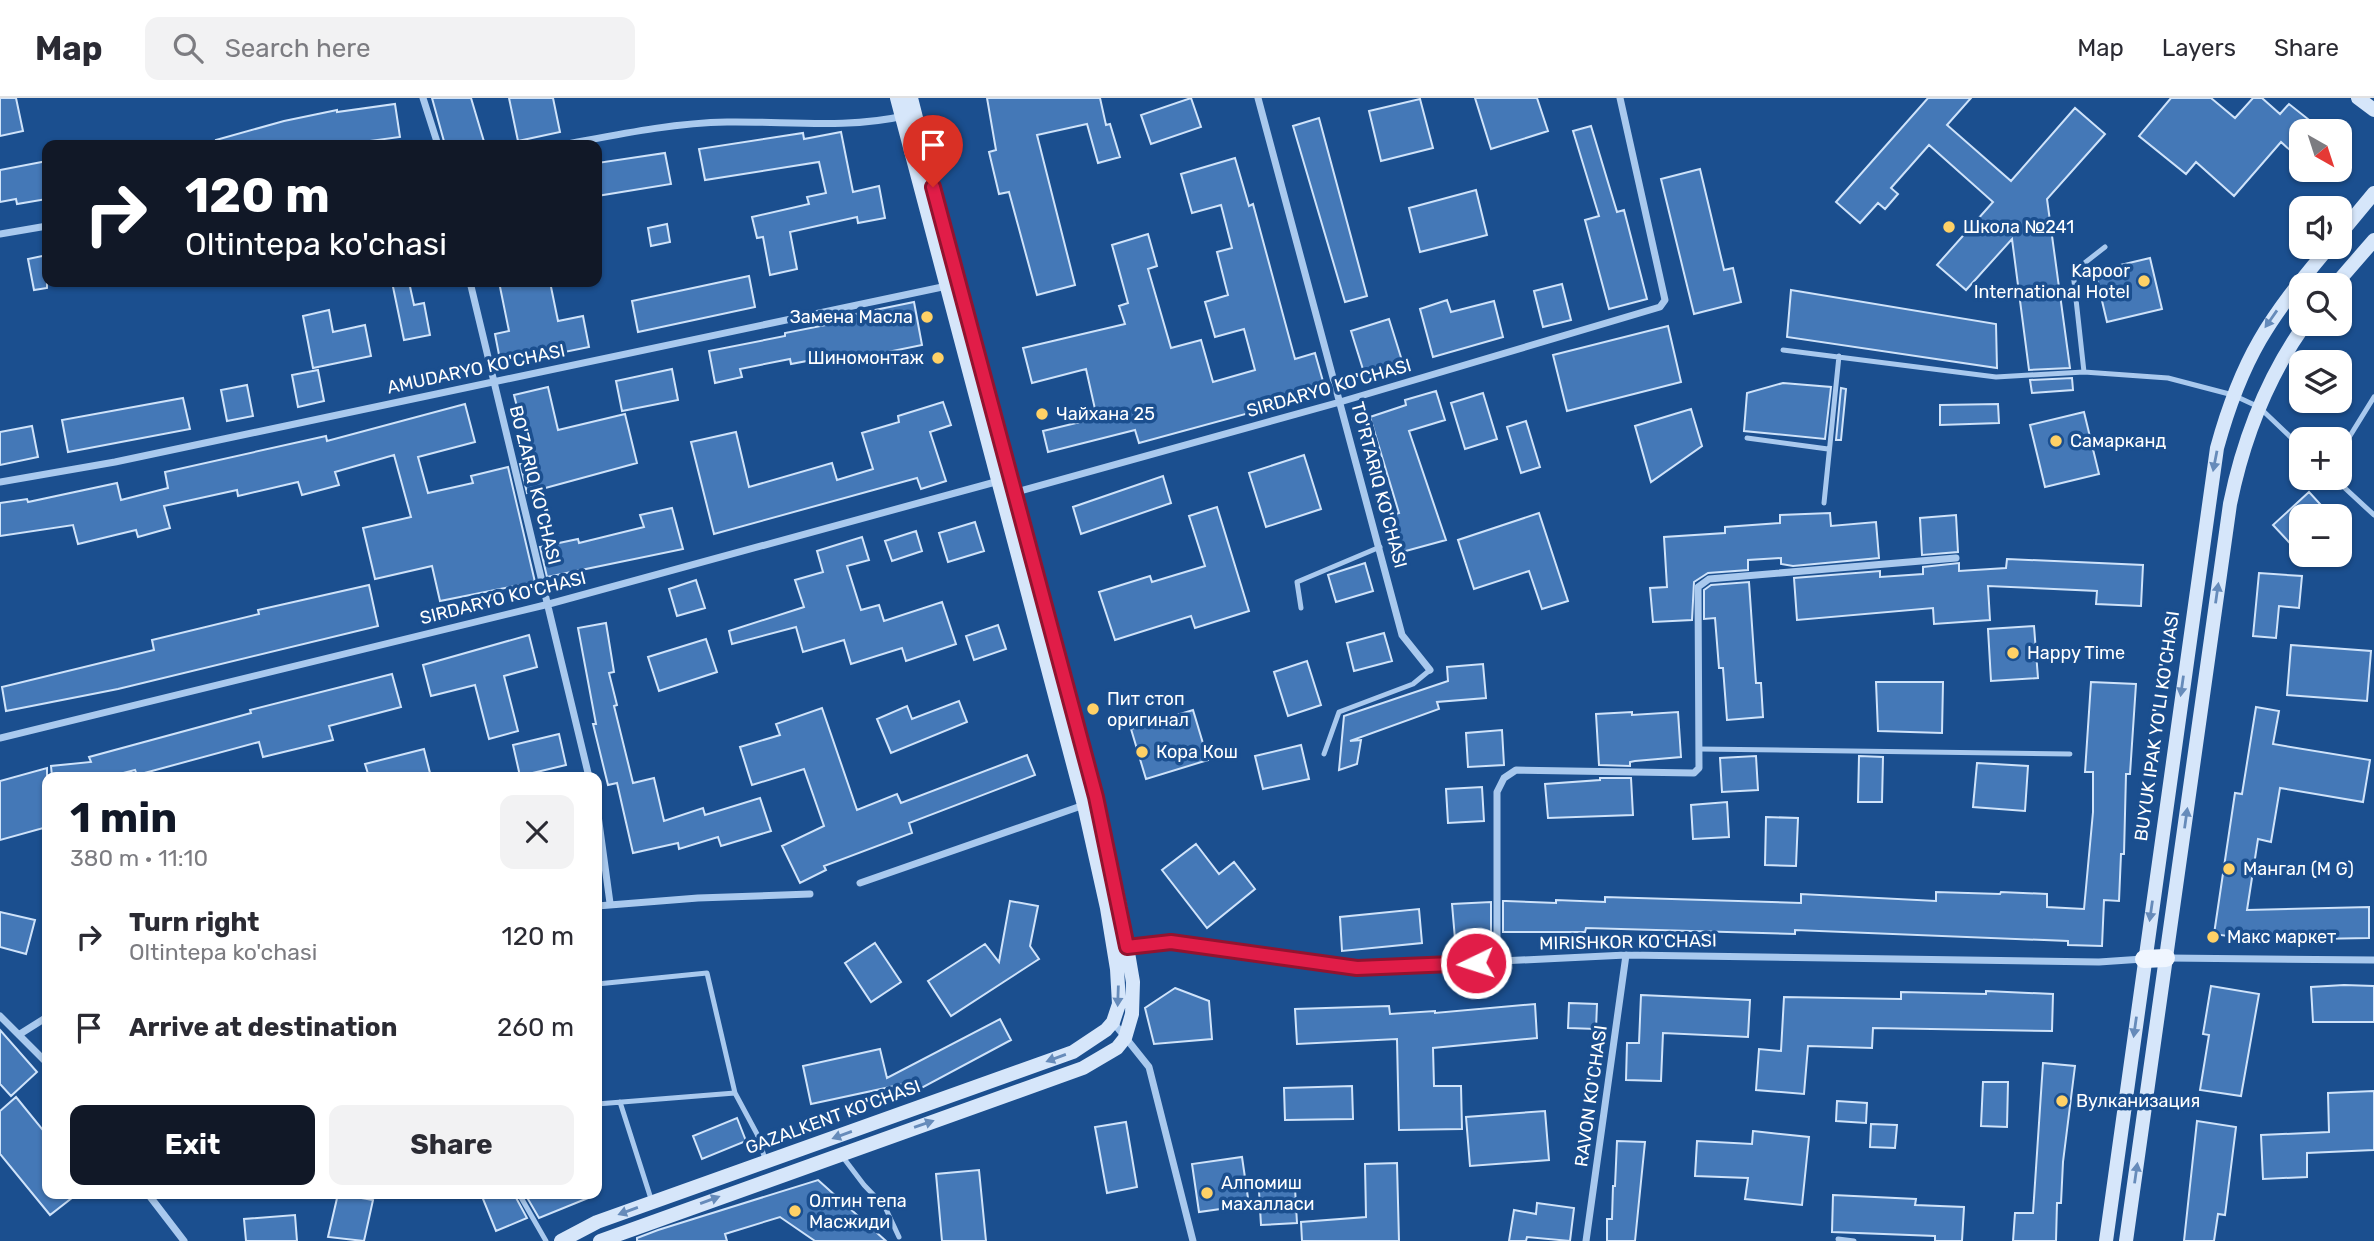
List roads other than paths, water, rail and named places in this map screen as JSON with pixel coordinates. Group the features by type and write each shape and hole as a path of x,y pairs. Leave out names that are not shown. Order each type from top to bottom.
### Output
{"main road":[{"path":"897,98 909,115"},
{"path":"911,98 909,115 952,285 1090,801 1134,998 1125,1038"},
{"path":"2358,98 2374,110"},
{"path":"2352,220 2374,193"},
{"path":"2345,273 2374,240"},
{"name":"BUYUK IPAK YO'LI KO'CHASI","path":"2106,1241 2217,448 2233,395 2250,353 2266,326 2319,259"},
{"path":"2126,1241 2230,504 2241,454 2259,407 2297,336"},
{"path":"1113,1022 1119,995 1121,948"},
{"path":"2144,959 2166,958"},
{"name":"GAZALKENT KO'CHASI","path":"561,1241 597,1222 1073,1052 1097,1038 1113,1022"},
{"name":"GAZALKENT KO'CHASI","path":"600,1241 1083,1068 1107,1056 1125,1038"},
{"path":"766,1162 771,1178"}],"street":[{"path":"423,98 437,140"},
{"name":"TO'RTARIQ KO'CHASI","path":"1258,98 1402,635 1430,670"},
{"name":"SIRDARYO KO'CHASI","path":"0,738 549,604 1340,402 1663,304 1619,98"},
{"path":"588,140 652,128 724,122 876,122 909,115"},
{"path":"0,234 42,227"},
{"name":"AMUDARYO KO'CHASI","path":"0,482 115,462 952,285"},
{"name":"BO'ZARIQ KO'CHASI","path":"471,287 588,772"},
{"path":"1497,961 1497,792 1509,773 1516,770 1695,773 1699,768 1698,587 1702,582 1709,579 1956,558"},
{"path":"860,883 1090,801"},
{"path":"602,845 610,903"},
{"path":"602,905 810,894"},
{"name":"MIRISHKOR KO'CHASI","path":"1121,948 1171,942 1357,968 1626,955 2099,962 2144,959"},
{"name":"RAVON KO'CHASI","path":"1586,1241 1626,955"},
{"path":"2166,958 2374,960"},
{"path":"0,1016 42,1058"},
{"path":"20,1034 42,1020"},
{"path":"1113,1022 1149,1067 1193,1241"},
{"path":"152,1199 184,1241"}],"lane":[{"path":"2084,372 2073,272 2105,247"},
{"path":"1783,350 1996,377 2084,372 2168,378 2233,395 2259,407 2289,436"},
{"path":"1824,503 1839,356"},
{"path":"2352,433 2374,397"},
{"path":"1747,438 1828,449"},
{"path":"2347,490 2374,515"},
{"path":"1301,608 1297,582 1380,547"},
{"path":"1324,754 1339,712 1413,684 1430,670"},
{"path":"1699,749 2070,754"},
{"path":"602,984 707,973 735,1093 757,1134 766,1162"},
{"path":"602,1104 735,1093"},
{"path":"620,1102 652,1202"},
{"path":"841,1154 864,1185 885,1206 899,1237"},
{"path":"522,1199 546,1241"},
{"path":"1838,1240 1854,1241"}],"place":[{"name":"Школа №241","path":"1949,227"},
{"name":"Kapoor International Hotel","path":"2144,281"},
{"name":"Замена Маслa","path":"927,317"},
{"name":"Шиномонтаж","path":"938,358"},
{"name":"Чайхана 25","path":"1042,414"},
{"name":"Самарканд","path":"2056,441"},
{"name":"Happy Time","path":"2013,653"},
{"name":"Пит стоп оригинал","path":"1093,709"},
{"name":"Кора Кош","path":"1142,752"},
{"name":"Мангал (M G)","path":"2229,869"},
{"name":"Макс маркет","path":"2213,937"},
{"name":"Вулканизация","path":"2062,1101"},
{"name":"Алпомиш махалласи","path":"1207,1193"},
{"name":"Олтин тепа Масжиди","path":"795,1211"}]}
